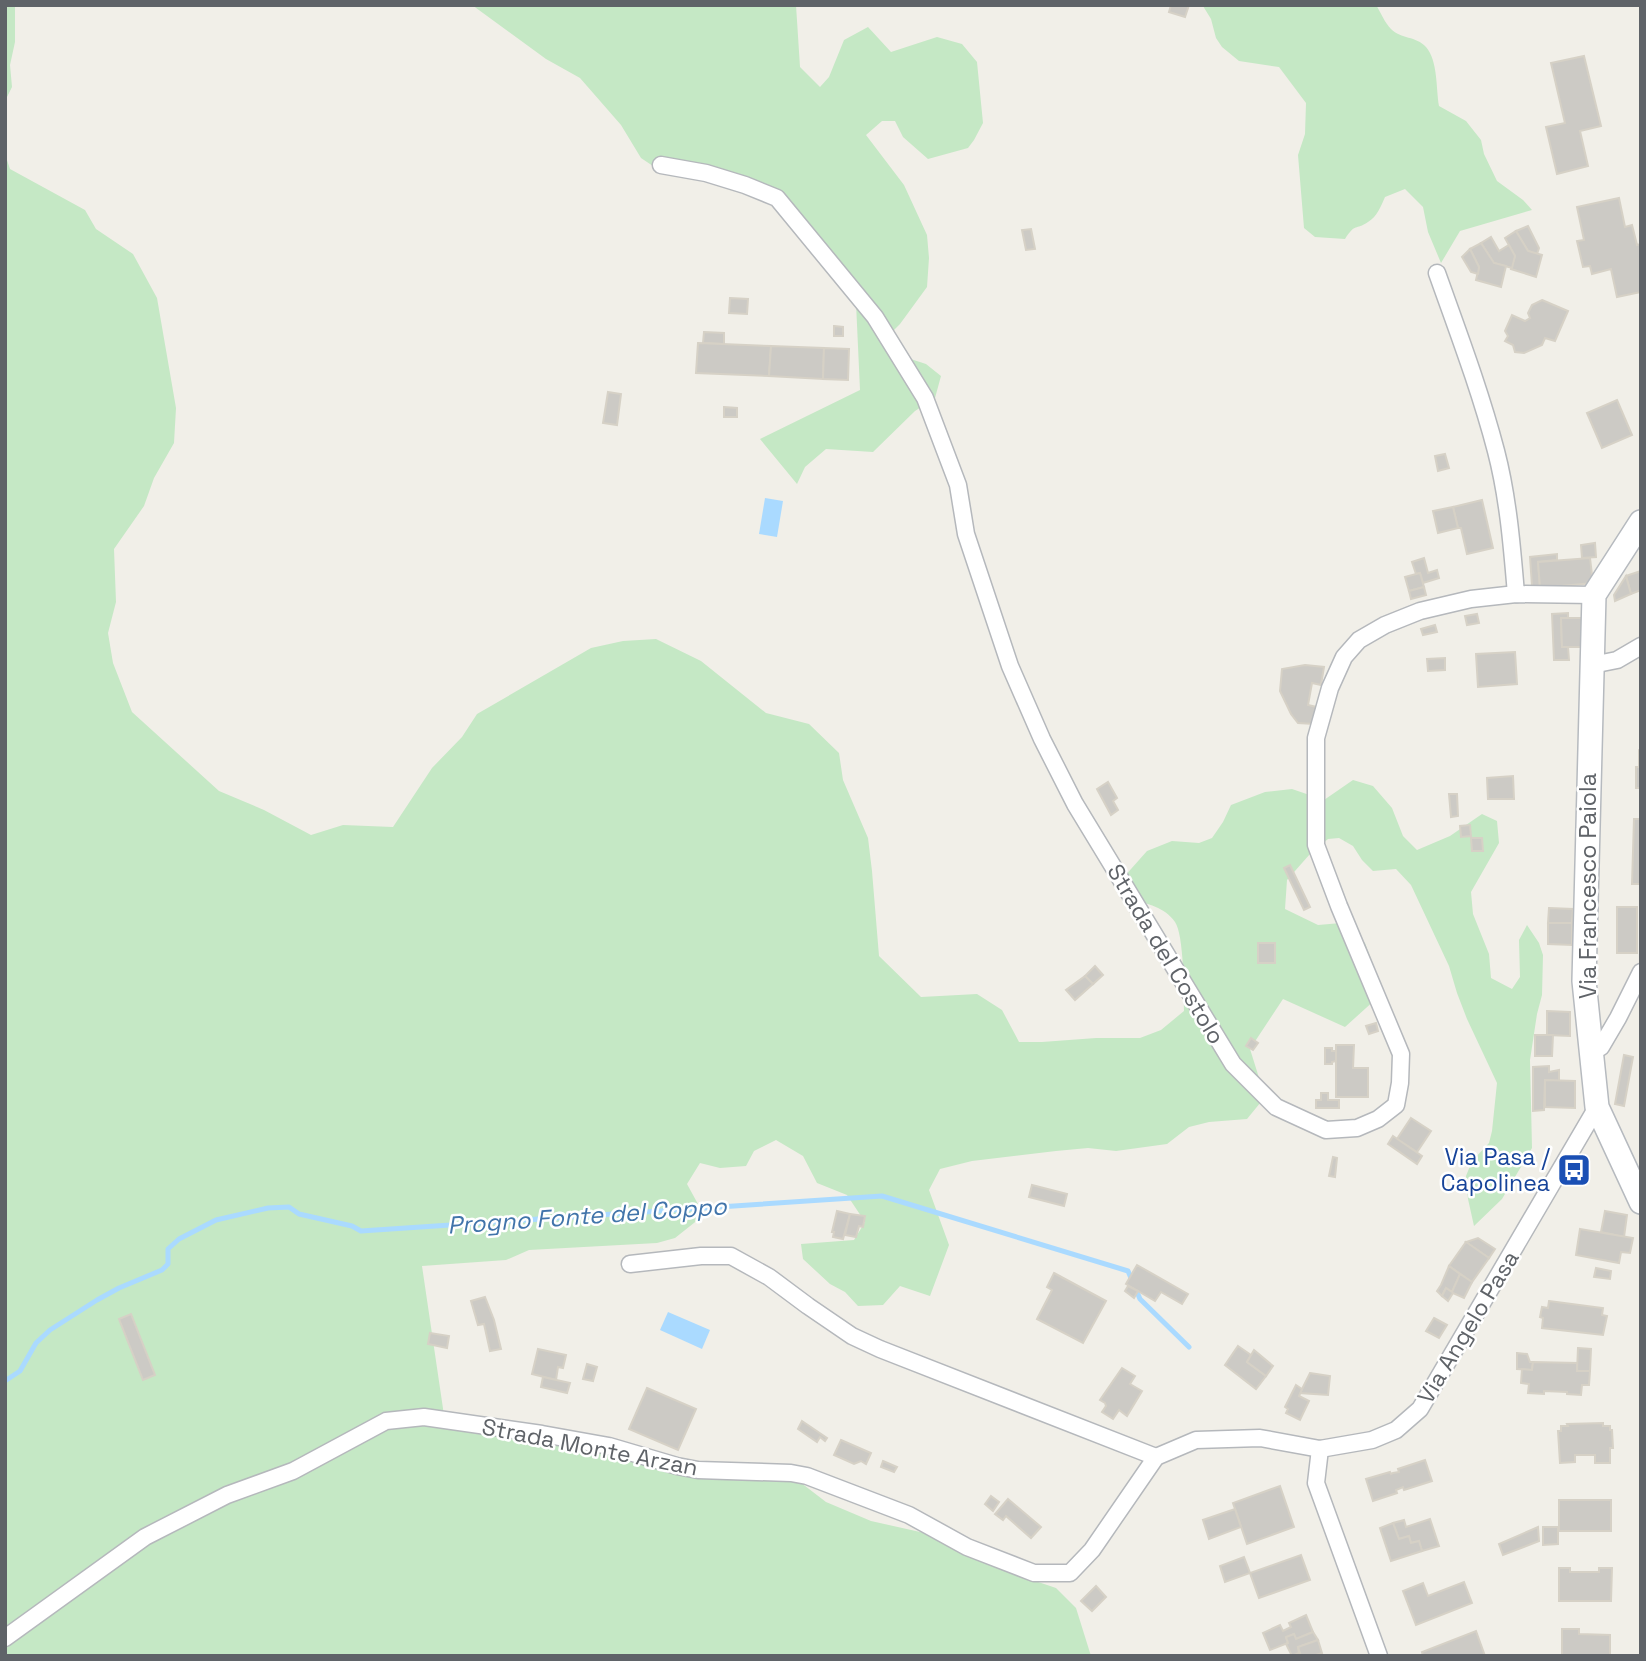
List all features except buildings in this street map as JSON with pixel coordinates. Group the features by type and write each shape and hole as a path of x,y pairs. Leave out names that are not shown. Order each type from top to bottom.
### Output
{"street":[{"name":"Strada del Costolo","path":"661,165 706,173 777,198 875,317 925,398 958,485 966,534 1010,666 1042,739 1075,804 1233,1064 1276,1107 1326,1130 1357,1128 1378,1119 1396,1105 1400,1083 1401,1054 1339,906 1317,845 1316,738 1330,688 1343,657 1359,640 1385,625 1420,611 1471,599 1516,593 1594,595"},
{"path":"1437,273 1477,385 1496,453 1509,523 1516,593"},
{"path":"1594,595 1641,522"},
{"name":"Via Francesco Paiola","path":"1594,595 1584,981 1597,1107 1641,1202"},
{"path":"1592,665 1617,660 1641,646"},
{"path":"1592,1052 1601,1047 1641,972"},
{"name":"Via Angelo Pasa","path":"1320,1449 1372,1440 1396,1430 1420,1409 1597,1107"},
{"path":"630,1264 701,1256 730,1256 769,1277 852,1336 1156,1457 1196,1440 1261,1438 1320,1449 1316,1483 1379,1656"},
{"name":"Strada Monte Arzan","path":"5,1638 145,1537 227,1495 293,1471 386,1422 424,1417 596,1444 698,1470 791,1473 807,1476 909,1515 967,1547 1034,1573 1070,1573 1092,1550 1156,1457"}],"green space":[{"path":"5,5 15,5 15,42 10,65 12,87 5,101"},
{"path":"472,5 796,5 800,67 820,87 829,77 844,40 868,27 891,52 937,37 962,44 977,62 983,123 968,148 928,159 903,137 895,121 882,121 866,135 904,185 927,235 929,258 927,287 900,324 883,341 889,352 926,364 941,376 935,398 915,411 873,452 826,449 805,467 797,484 760,439 860,390 856,303 777,206 748,189 659,170 641,158 621,125 580,78 546,59"},
{"path":"1376,5 1391,29 1426,47 1435,67 1439,106 1466,121 1481,140 1484,154 1497,181 1532,210 1460,231 1441,263 1428,232 1423,207 1405,189 1385,197 1374,217 1354,229 1345,239 1315,237 1304,228 1298,155 1305,134 1306,103 1279,67 1239,61 1222,47 1203,6"},
{"path":"5,154 10,169 85,210 96,229 133,254 157,298 176,408 174,443 154,478 144,506 114,549 116,602 108,633 113,663 132,712 219,791 264,810 311,835 343,825 393,827 432,768 462,737 477,714 591,648 623,641 656,639 701,661 766,713 809,724 839,753 843,780 868,838 879,956 921,997 977,994 1002,1010 1019,1042 1042,1042 1140,1038 1161,1030 1184,1011 1182,951 1175,922 1161,909 1131,899 1123,878 1147,851 1172,841 1199,843 1212,838 1231,805 1265,792 1292,789 1324,800 1353,780 1373,786 1392,808 1403,836 1417,850 1450,836 1482,814 1497,821 1499,843 1471,892 1473,914 1489,954 1491,978 1512,989 1520,977 1519,940 1527,925 1539,943 1543,955 1542,995 1530,1060 1532,1148 1502,1199 1474,1226 1466,1176 1472,1161 1489,1143 1497,1083 1467,1019 1449,966 1411,885 1396,869 1373,871 1353,846 1339,838 1328,839 1310,854 1287,880 1285,909 1318,925 1341,923 1365,943 1372,962 1376,999 1345,1027 1283,999 1250,1049 1265,1097 1247,1119 1209,1122 1189,1127 1167,1144 1116,1151 1088,1148 1056,1151 972,1161 940,1169 929,1190 949,1245 930,1296 900,1286 883,1305 858,1306 845,1292 830,1284 803,1259 801,1244 854,1240 865,1222 847,1195 817,1183 803,1156 776,1140 754,1151 746,1166 720,1168 700,1163 687,1184 704,1215 675,1238 657,1243 529,1250 506,1260 422,1266 445,1422 796,1479 826,1502 871,1521 929,1534 968,1548 1009,1572 1056,1588 1076,1608 1091,1656 5,1656"}],"water":[{"path":"765,498 783,501 777,537 759,534"},
{"path":"668,1312 710,1330 702,1349 660,1330"}],"waterway":[{"name":"Progno Fonte del Coppo","path":"5,1381 20,1371 36,1343 50,1330 119,1288 162,1270 168,1264 168,1249 179,1239 216,1220 268,1208 289,1207 299,1214 352,1226 361,1231 882,1196 1128,1271 1140,1299 1189,1347"}],"place":[{"name":"Via Pasa / Capolinea","path":"1574,1170"}]}
